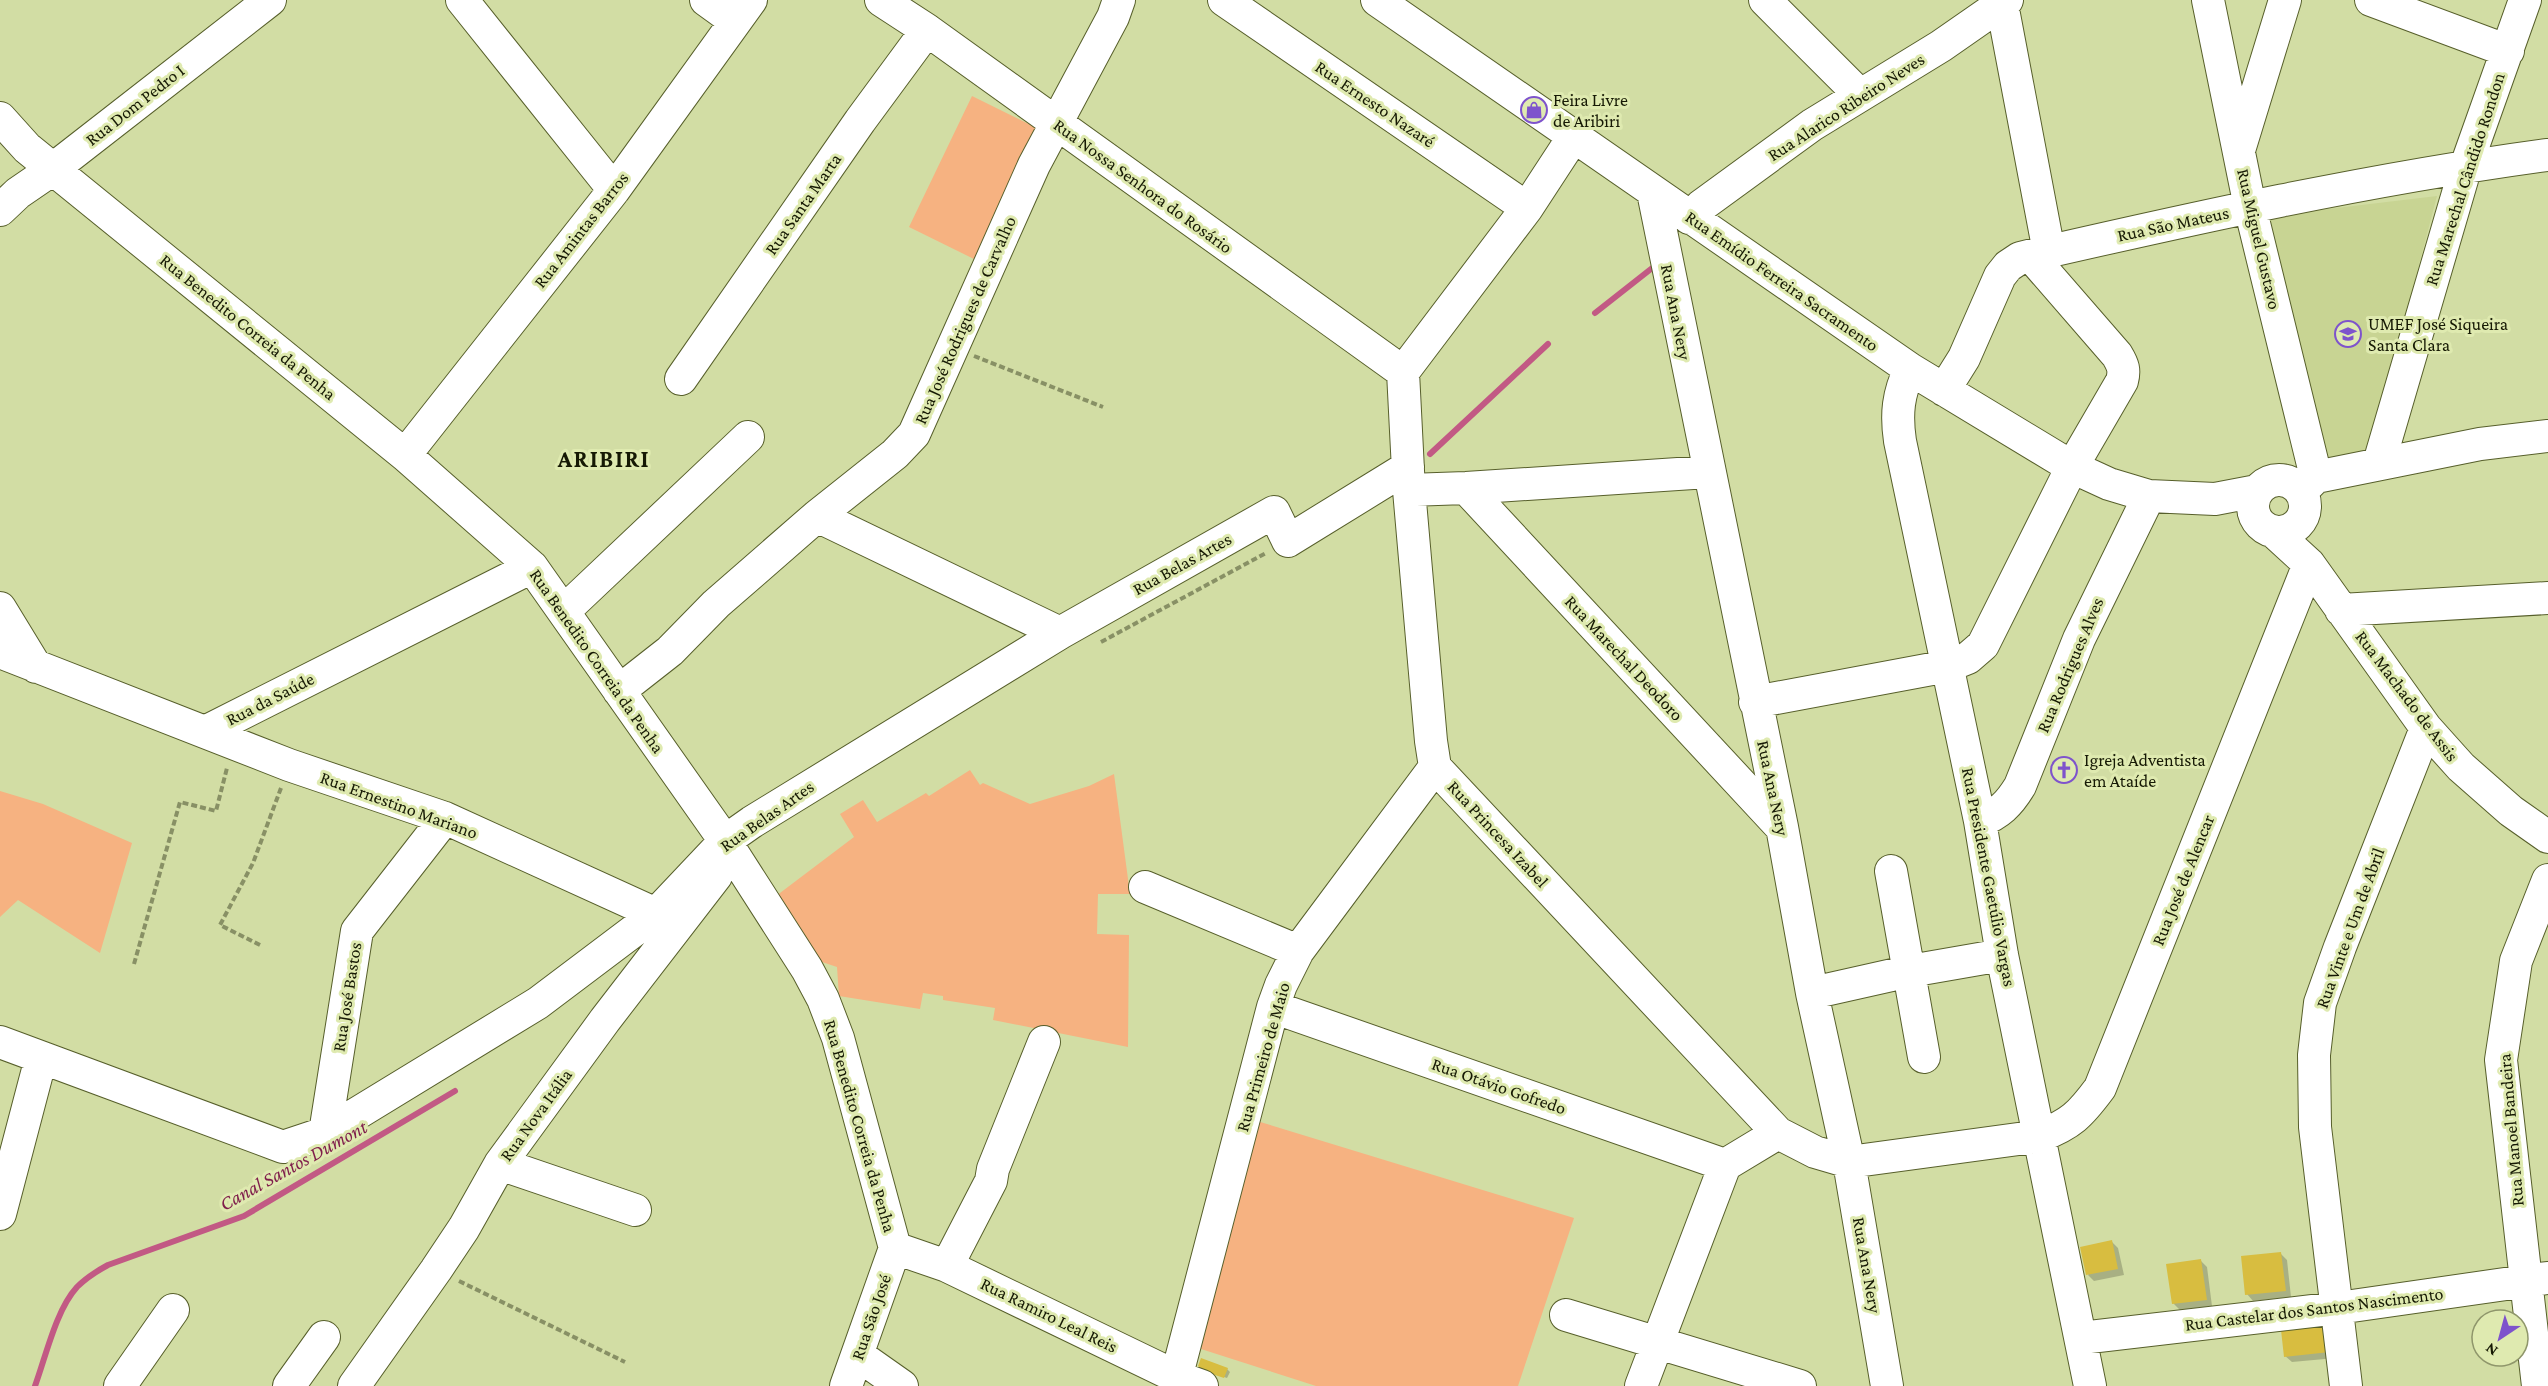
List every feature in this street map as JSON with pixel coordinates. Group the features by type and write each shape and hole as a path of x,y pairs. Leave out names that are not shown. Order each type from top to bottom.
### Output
{"street":[{"name":"Rua Dom Pedro I","path":"0,210 18,193 54,169 270,0"},
{"path":"462,0 614,190"},
{"path":"706,0 743,10"},
{"name":"Rua Nossa Senhora do Rosário","path":"881,0 927,30 1403,372"},
{"name":"Rua Ernesto Nazaré","path":"1224,0 1527,208"},
{"name":"Rua Emídio Ferreira Sacramento","path":"1377,0 1910,369 2072,467 2109,484 2149,496 2284,505"},
{"path":"1765,0 1859,94"},
{"name":"Rua Miguel Gustavo","path":"2208,0 2250,207 2284,505"},
{"path":"2239,151 2285,0"},
{"path":"2371,0 2508,51"},
{"name":"Rua Marechal Cândido Rondon","path":"2379,464 2466,166 2524,0"},
{"path":"1755,702 1948,666 1968,658 1983,645 2072,467 2122,381 2124,366 2040,254 2005,2"},
{"name":"Rua Alarico Ribeiro Neves","path":"1689,218 1701,206 1812,125 1921,58 2005,2"},
{"name":"Rua José Rodrigues de Carvalho","path":"619,691 670,651 716,604 817,516 895,454 914,434 951,347 1055,123 1123,6"},
{"name":"Rua Amintas Barros","path":"405,455 614,190 743,10"},
{"name":"Rua Santa Marta","path":"681,379 860,121 927,30"},
{"name":"Rua Benedito Correia da Penha","path":"0,118 27,147 405,455 532,567 729,848 807,969 823,999 838,1038 895,1248"},
{"path":"1403,372 1527,208 1574,136"},
{"name":"Rua São Mateus","path":"1944,390 1964,358 2000,276 2007,266 2020,258 2250,207 2466,166 2546,155"},
{"name":"Rua Ana Nery","path":"1653,192 1708,472 1782,827 1812,993 1849,1162 1887,1386"},
{"name":"Rua Presidente Gaetúlio Vargas","path":"1910,369 1900,388 1896,414 1980,821 2002,955 2090,1386"},
{"name":"Rua Princesa Izabel","path":"1403,372 1409,478 1435,767 1778,1133 1815,1152 1849,1162"},
{"path":"2284,505 2379,464 2480,444 2548,436"},
{"path":"564,611 748,437"},
{"path":"1409,478 1466,488 1708,472"},
{"name":"Rua Belas Artes","path":"41,1058 283,1147 325,1133 538,1003 656,914 729,848 859,755 1060,633 1274,512 1288,541 1409,478"},
{"name":"Rua Marechal Deodoro","path":"1466,488 1782,827"},
{"name":"Rua Rodrigues Alves","path":"1980,821 1994,816 2009,803 2020,786 2079,639 2149,496"},
{"name":"Rua Machado de Assis","path":"2284,505 2309,564 2427,728 2461,767 2511,811 2548,837"},
{"path":"817,516 1060,633"},
{"name":"Rua José de Alencar","path":"1849,1162 2040,1136 2066,1126 2084,1110 2100,1088 2309,564"},
{"name":"Rua da Saúde","path":"0,652 205,732 532,567"},
{"path":"2341,610 2548,598"},
{"path":"0,608 36,667"},
{"name":"Rua Vinte e Um de Abril","path":"2346,1386 2315,1127 2314,1055 2320,1003 2344,936 2427,728"},
{"name":"Rua Ernestino Mariano","path":"205,732 289,765 445,818 656,914"},
{"name":"Rua Primeiro de Maio","path":"1184,1383 1273,1007 1298,951 1435,767"},
{"name":"Rua José Bastos","path":"325,1133 357,931 445,818"},
{"name":"Rua Nova Itália","path":"354,1386 464,1228 500,1164 729,848"},
{"path":"1891,871 1924,1057"},
{"name":"Rua Manoel Bandeira","path":"2538,1386 2538,1279 2501,1060 2516,961 2548,880"},
{"path":"1145,887 1298,951"},
{"path":"1812,993 1910,971 2002,955"},
{"name":"Rua Otávio Gofredo","path":"1273,1007 1725,1165"},
{"path":"0,1042 41,1058 0,1214"},
{"path":"947,1266 991,1180 993,1169 1044,1042"},
{"path":"1641,1386 1725,1165 1778,1133"},
{"path":"500,1164 635,1210"},
{"name":"Rua Ramiro Leal Reis","path":"895,1248 947,1266 1184,1383"},
{"name":"Rua São José","path":"846,1386 895,1248"},
{"name":"Rua Castelar dos Santos Nascimento","path":"2080,1338 2338,1308 2538,1279"},
{"path":"120,1386 174,1310"},
{"path":"1566,1314 1800,1386"},
{"path":"289,1386 324,1337"},
{"path":"858,1355 902,1386"}],"path":[{"path":"951,347 1103,407"},
{"path":"135,964 180,802 216,811 234,744"},
{"path":"260,945 220,925 253,863 289,765"},
{"path":"436,1270 625,1362"}],"shaded area":[{"path":"972,96 1039,129 976,260 909,227"},
{"name":"UMEF José Siqueira Santa Clara","path":"2437,196 2370,452 2324,465 2269,216"},
{"path":"970,770 980,785 983,783 1030,804 1089,786 1114,774 1130,894 1098,894 1097,934 1129,935 1128,1047 993,1020 995,1008 943,1000 943,996 923,993 920,1009 839,996 837,967 819,961 776,896 854,837 840,814 863,800 877,822 926,793 929,796"},
{"path":"0,791 43,804 132,843 100,953 18,900 0,917"},
{"path":"1257,1121 1574,1218 1518,1386 1316,1386 1201,1349"}],"building":[{"path":"2112,1240 2118,1269 2086,1275 2080,1247"},
{"path":"2281,1252 2286,1291 2245,1295 2241,1256"},
{"path":"2201,1259 2207,1300 2172,1304 2166,1264"},
{"path":"2326,1316 2330,1352 2284,1357 2281,1330"},
{"path":"1201,1358 1228,1368 1224,1378 1203,1371 1198,1366"}],"waterway":[{"name":"Canal Santos Dumont","path":"1595,313 1656,265"},
{"name":"Canal Santos Dumont","path":"1430,454 1548,344"},
{"name":"Canal Santos Dumont","path":"35,1386 63,1308 77,1287 92,1275 108,1265 244,1216 455,1091"}],"place":[{"name":"Feira Livre de Aribiri","path":"1534,110"},
{"name":"UMEF José Siqueira Santa Clara","path":"2348,334"},
{"name":"Igreja Adventista em Ataíde","path":"2064,770"}],"district":[{"name":"ARIBIRI","path":"604,458"}]}
